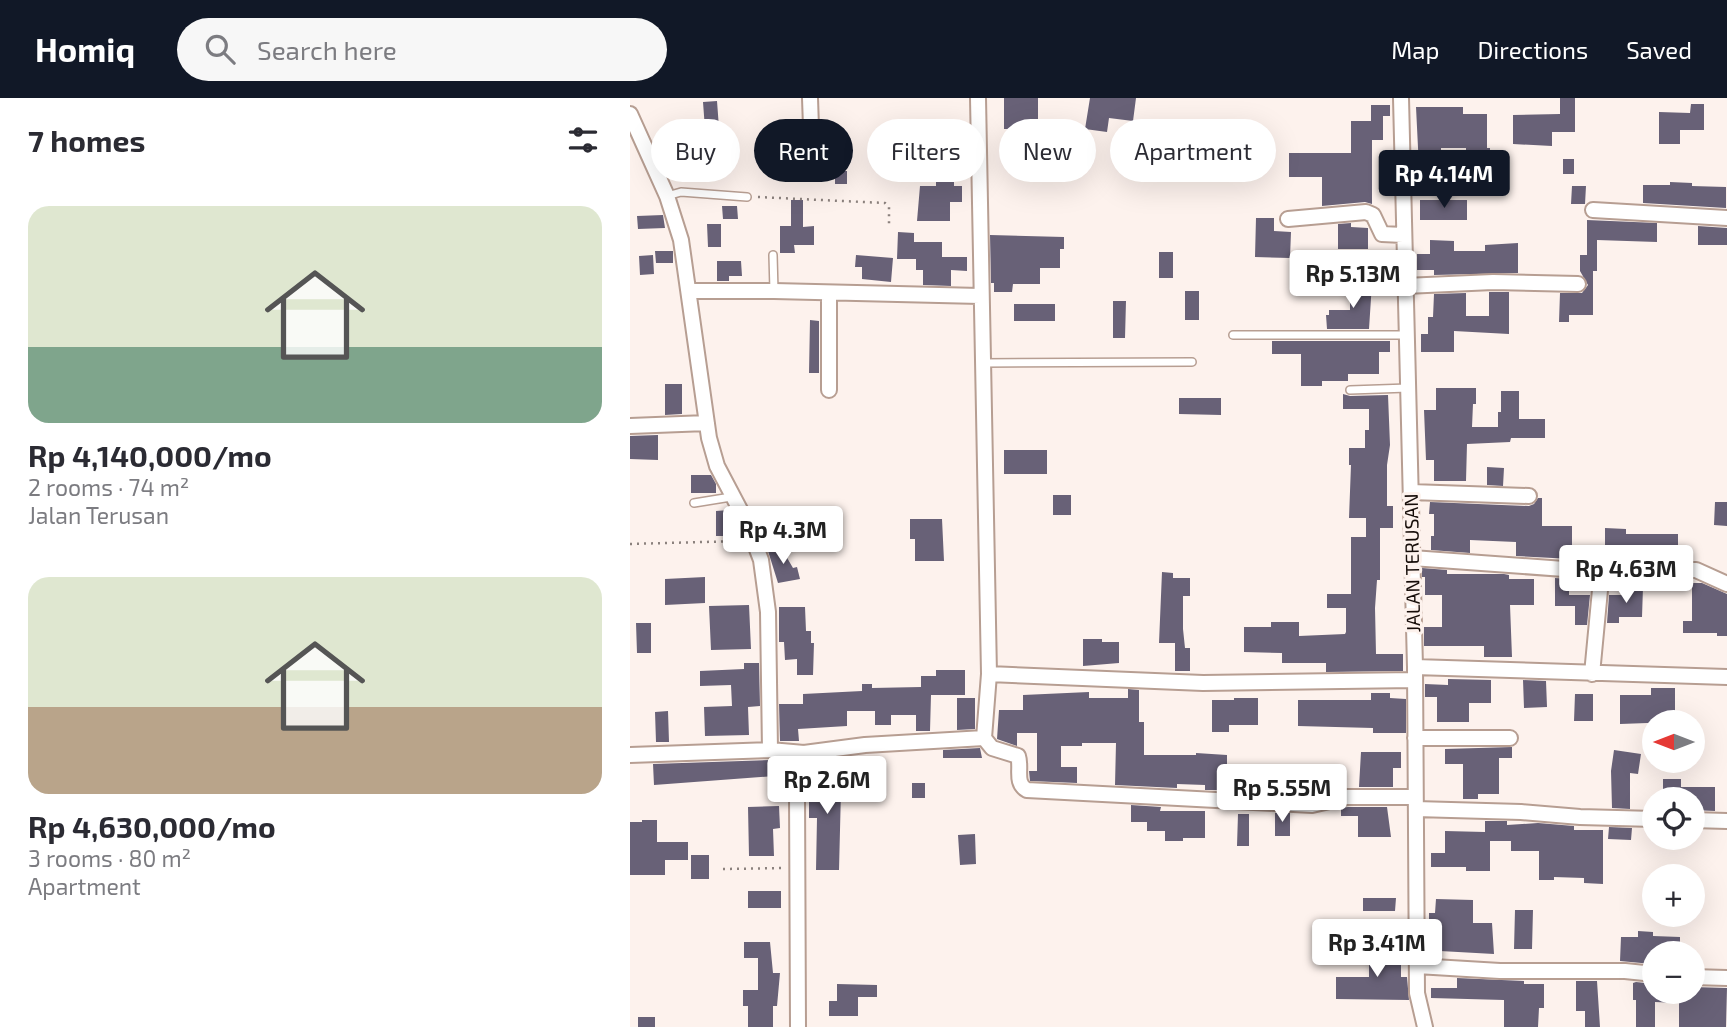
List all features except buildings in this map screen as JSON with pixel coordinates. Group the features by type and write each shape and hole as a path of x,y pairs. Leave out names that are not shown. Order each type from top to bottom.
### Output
{"street":[{"path":"810,98 811,119"},
{"path":"978,98 989,674 984,738 992,748 1018,756 1021,787 1027,790 1312,804 1347,797 1580,817 1642,819"},
{"name":"JALAN TERUSAN","path":"1401,98 1415,673 1417,993 1425,1027"},
{"path":"630,114 672,194 681,240 697,291 707,423 717,466 747,523 761,560 768,612 770,750"},
{"path":"1593,210 1727,218"},
{"path":"1288,219 1366,212 1373,215 1382,234 1403,235"},
{"path":"1405,286 1493,282 1577,284"},
{"path":"697,291 980,296"},
{"path":"829,390 830,293"},
{"path":"630,426 707,423"},
{"path":"1411,492 1529,496"},
{"path":"1412,558 1564,569 1696,570 1727,583"},
{"path":"1592,674 1602,569"},
{"path":"989,674 1203,683 1415,673 1727,677"},
{"path":"630,755 770,750 804,753 865,745 984,738"},
{"path":"1415,738 1510,738"},
{"path":"799,1027 797,791 800,763 804,753"},
{"path":"1705,820 1727,821"},
{"path":"1417,966 1500,971 1642,973"},
{"path":"1705,977 1727,978"}],"lane":[{"path":"672,194 747,197"},
{"path":"773,255 774,291"},
{"path":"1233,335 1407,335"},
{"path":"982,363 1192,362"},
{"path":"1350,390 1409,388"},
{"path":"694,503 731,497"}],"path":[{"path":"747,197 885,203 889,208 889,226"},
{"path":"630,544 754,541"},
{"path":"723,869 797,868"}]}
